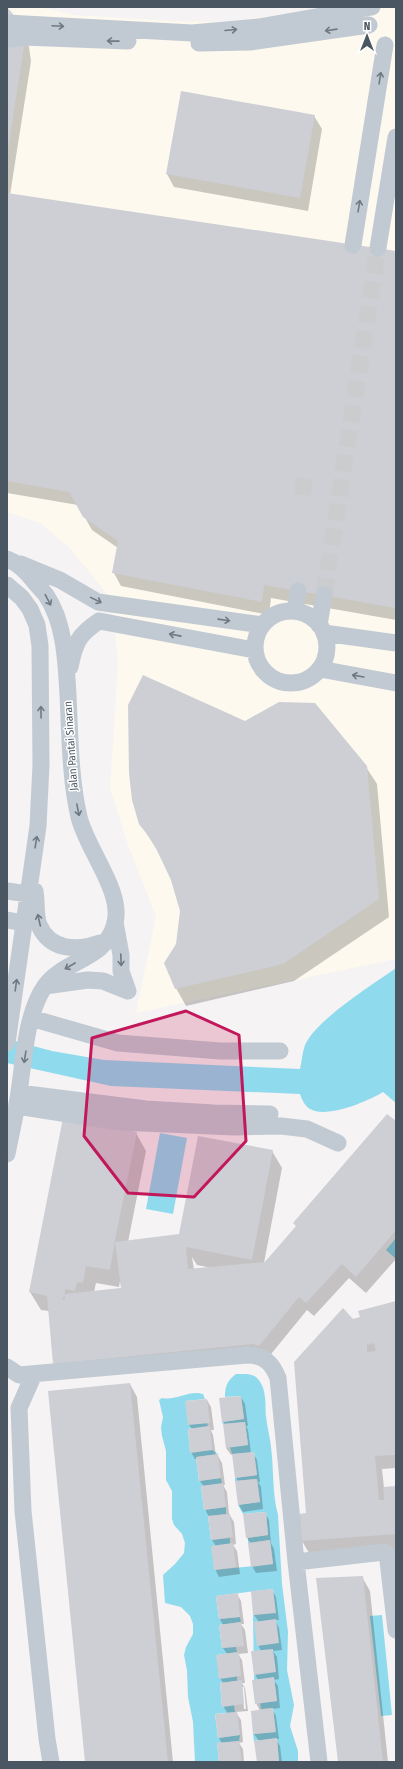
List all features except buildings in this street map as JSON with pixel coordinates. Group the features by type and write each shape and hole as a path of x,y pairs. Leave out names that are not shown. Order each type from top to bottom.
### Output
{"street":[{"path":"193,38 259,28 372,7 369,16 369,25 372,33 378,40 391,46 353,245"},
{"path":"11,37 193,38 250,42 369,25"},
{"path":"378,248 396,137"},
{"path":"8,560 60,580 98,602 262,626"},
{"name":"Jalan Pantai Sinaran","path":"7,1154 19,1094 30,1024 45,986 56,975 98,951 112,933 115,922 114,896 95,856 80,819 72,782 67,682 60,630 46,595 24,570 8,560"},
{"path":"7,586 22,598 30,609 37,625 40,646 41,765 38,826 7,1043"},
{"path":"295,611 298,591"},
{"path":"321,629 324,595"},
{"path":"295,611 312,618 321,629 327,642 327,651 320,668 313,675 300,681 286,683 269,676 257,661 254,650 257,634 262,626 276,614 295,611"},
{"path":"67,682 75,645 86,630 99,621 254,650"},
{"path":"321,629 396,643"},
{"path":"320,668 396,682"},
{"path":"31,868 39,925 45,936 54,943 65,948 89,947 104,942"},
{"path":"7,891 28,894"},
{"path":"7,920 24,923"},
{"path":"45,986 88,980 103,981 128,991 121,971 121,955 115,922"},
{"path":"30,1024 118,1043 220,1051 280,1051"},
{"path":"19,1094 146,1110 270,1114"},
{"path":"19,1094 119,1122 234,1127 281,1126 307,1129 338,1143"},
{"path":"7,1366 19,1375 257,1355 274,1367 278,1378 296,1562 319,1762"},
{"path":"34,1374 19,1408 23,1503 47,1739 51,1762"},
{"path":"296,1562 384,1552 387,1554 396,1630"}],"highlighted area":[{"path":"186,1011 239,1035 246,1141 194,1197 128,1193 84,1136 92,1038"}],"shaded area":[{"path":"7,7 39,7 74,15 169,21 243,22 323,7 396,7 396,959 136,1013 156,916 128,845 110,788 118,664 112,600 69,547 40,523 7,512"}],"water":[{"path":"396,968 396,1103 383,1092 368,1100 347,1108 317,1112 307,1106 300,1094 111,1086 7,1063 7,1039 52,1051 104,1060 300,1069 305,1045 320,1025 360,993"},
{"path":"160,1133 187,1138 173,1214 146,1209"},
{"path":"396,1238 396,1259 386,1250"},
{"path":"236,1374 255,1376 262,1386 265,1396 266,1420 271,1443 275,1498 278,1515 282,1584 288,1632 287,1670 294,1705 290,1726 298,1751 298,1762 279,1762 277,1738 254,1741 253,1734 275,1732 273,1708 261,1709 260,1703 277,1701 274,1678 254,1680 253,1615 275,1612 273,1589 216,1596 219,1619 240,1617 241,1622 219,1625 222,1648 236,1647 237,1652 217,1655 219,1678 237,1676 237,1681 220,1683 222,1706 234,1705 235,1712 215,1714 218,1738 240,1735 239,1741 217,1743 219,1762 195,1762 193,1722 188,1697 187,1670 184,1655 186,1647 193,1634 193,1624 190,1616 181,1607 165,1603 163,1575 184,1553 185,1543 182,1534 174,1525 172,1519 172,1491 166,1480 166,1451 161,1427 163,1417 159,1400 162,1398 167,1399 198,1393 203,1394 205,1399 186,1401 207,1423 208,1426 188,1429 190,1452 212,1450 218,1454 196,1457 199,1481 221,1478 222,1484 201,1486 204,1510 226,1507 226,1514 208,1516 211,1540 230,1538 230,1544 214,1570 273,1564 270,1540 248,1543 248,1538 268,1535 266,1512 243,1514 238,1505 260,1502 257,1479 235,1481 235,1478 257,1475 254,1452 232,1454 230,1447 248,1445 245,1422 223,1424 222,1422 244,1419 241,1396 225,1397 227,1384"},
{"path":"382,1615 392,1715 381,1716 370,1616"}],"tunnel":[{"path":"324,595 378,248"},
{"path":"295,485 315,488"}]}
